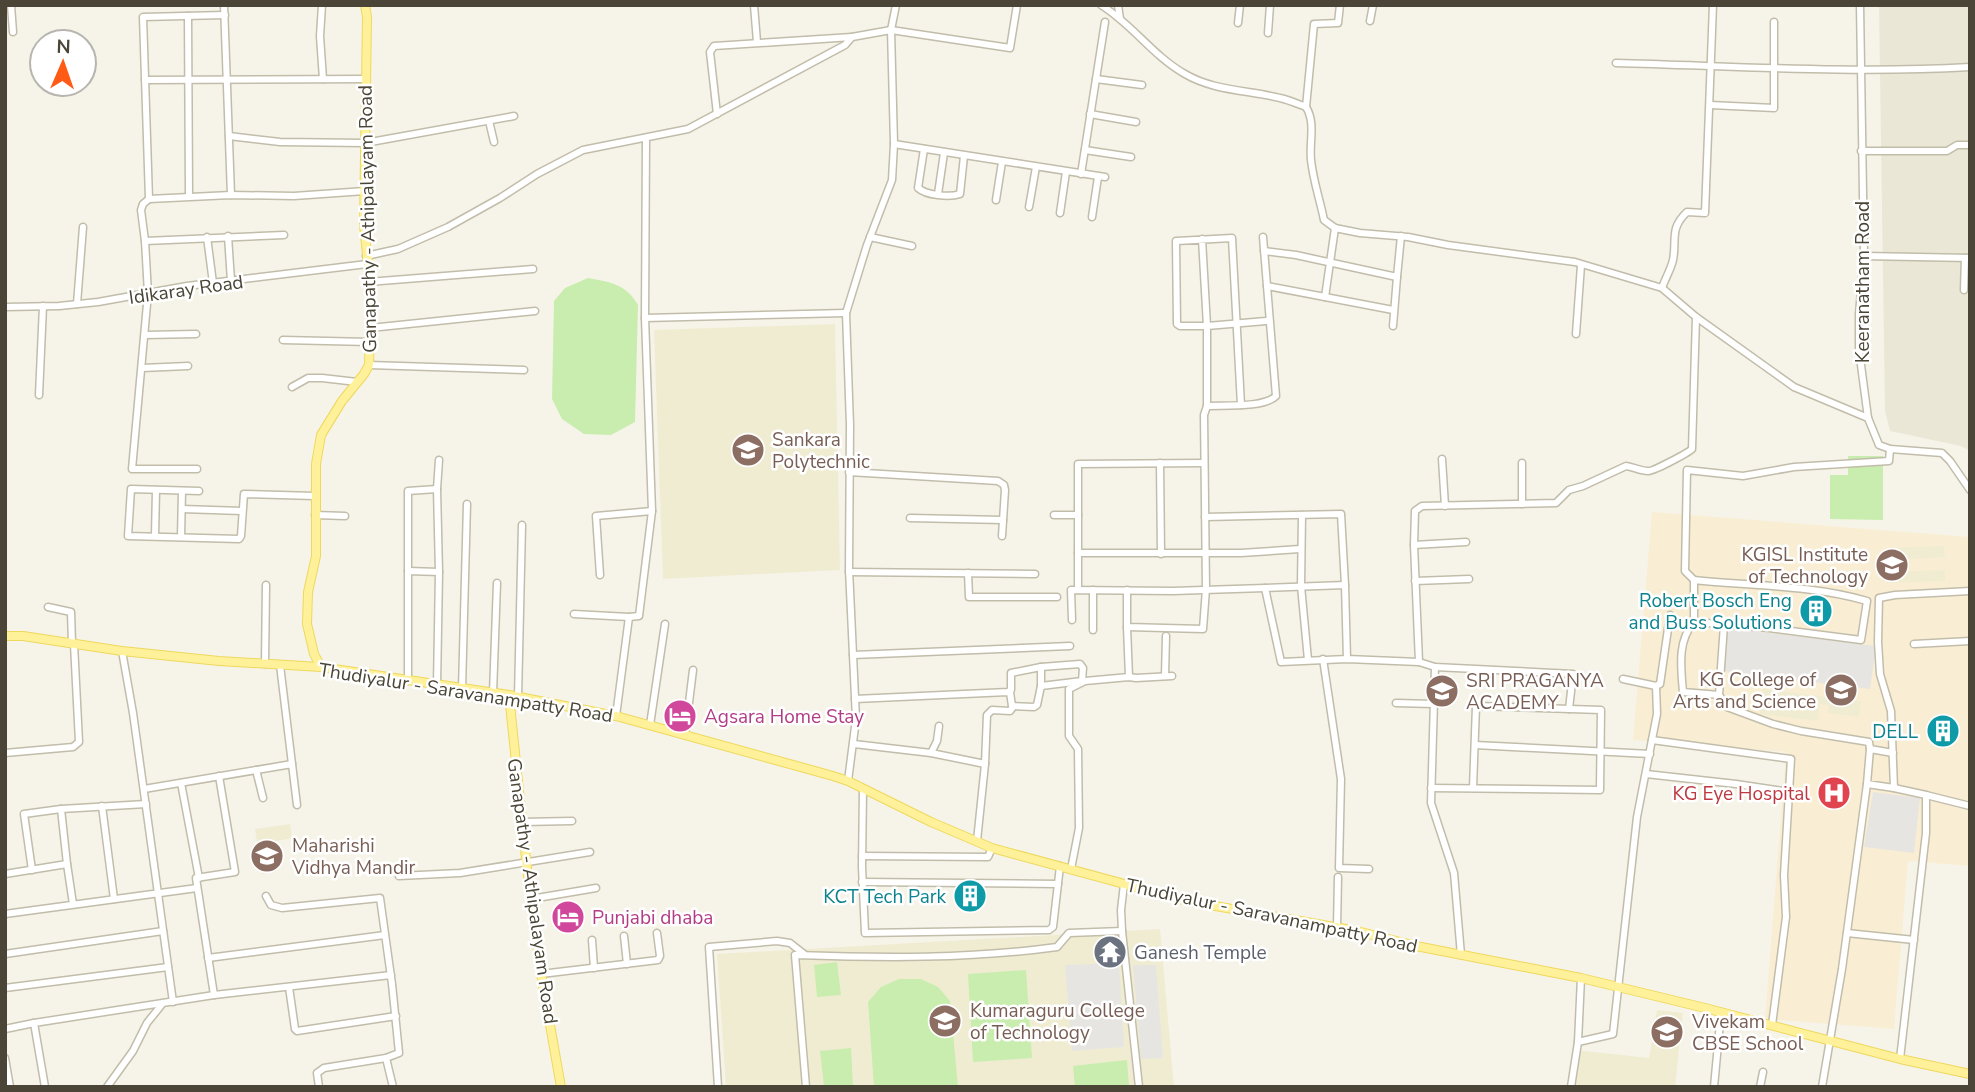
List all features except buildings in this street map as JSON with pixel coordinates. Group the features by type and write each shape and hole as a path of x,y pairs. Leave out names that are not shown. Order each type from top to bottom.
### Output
{"main road":[{"name":"Ganapathy - Athipalayam Road","path":"321,667 314,654 307,624 308,592 316,556 316,464 321,435 369,365 371,294 366,260 365,5"},
{"name":"Thudiyalur - Saravanampatty Road","path":"5,636 23,636 122,651 321,667 509,695 615,716 848,781 931,822 992,848 1188,901 1337,928 1581,978 1900,1059 1970,1074"},
{"name":"Ganapathy - Athipalayam Road","path":"509,695 531,899 561,1087"}],"street":[{"path":"10,5 13,33"},
{"path":"225,5 231,195"},
{"path":"321,5 323,79"},
{"path":"754,5 757,42"},
{"path":"848,781 856,719 849,572 849,382 846,313 870,237 892,180 894,144 891,30 896,5"},
{"path":"717,114 710,51 714,46 852,37 891,30 1010,48 1017,5"},
{"path":"1101,5 1120,19 1147,46 1186,75 1219,87 1279,98 1306,107"},
{"path":"1118,5 1120,19"},
{"path":"1238,23 1240,5"},
{"path":"1268,33 1270,5"},
{"path":"1340,5 1338,23 1314,24 1306,107 1312,129 1311,162 1324,220 1335,228 1360,233 1401,236 1574,262 1662,288 1696,317 1794,387 1868,418"},
{"path":"1370,21 1373,5"},
{"path":"1662,288 1673,260 1673,232 1681,217 1687,212 1705,213 1713,5"},
{"name":"Keeranatham Road","path":"1860,5 1864,256 1859,350 1868,418 1879,444 1890,449"},
{"path":"149,199 143,17 225,15"},
{"path":"188,16 189,196"},
{"path":"1081,174 1105,22"},
{"path":"1710,104 1774,108 1774,22"},
{"name":"Idikaray Road","path":"5,307 98,302 366,260 448,227 583,150 688,129 845,45 852,37"},
{"path":"1616,63 1861,71 1970,67"},
{"path":"145,80 366,79"},
{"path":"1096,79 1142,85"},
{"path":"1090,114 1136,121"},
{"path":"229,136 280,142 365,144 514,116"},
{"path":"489,121 494,142"},
{"path":"574,614 639,616 652,511 645,318 646,138"},
{"path":"894,144 1102,177 1092,217"},
{"path":"1861,151 1947,151 1956,145 1970,145"},
{"path":"923,149 918,188 923,192 952,196 960,194 964,156"},
{"path":"1084,150 1130,157"},
{"path":"938,194 944,153"},
{"path":"996,201 1002,162"},
{"path":"1029,207 1036,167"},
{"path":"1060,212 1066,172"},
{"path":"197,469 132,469 148,293 141,210 144,204 149,199 189,196 294,196 365,191"},
{"path":"78,304 83,227"},
{"path":"1325,297 1335,228"},
{"path":"228,236 232,281"},
{"path":"145,241 284,236"},
{"path":"1393,326 1401,236"},
{"path":"206,237 213,283"},
{"path":"870,237 912,246"},
{"path":"1208,406 1241,405 1271,401 1276,397 1263,237"},
{"path":"1241,405 1237,324 1232,238 1175,242 1177,324 1207,326 1237,324 1266,321"},
{"path":"1127,627 1203,629 1206,589 1204,415 1208,406 1202,239"},
{"path":"1264,251 1296,255 1397,277"},
{"path":"1864,256 1968,258 1964,290"},
{"path":"1576,334 1581,265"},
{"path":"368,282 533,269"},
{"path":"1267,286 1394,310"},
{"path":"39,395 43,306"},
{"path":"370,328 535,311"},
{"path":"645,318 846,313"},
{"path":"1419,662 1415,511 1422,506 1556,503 1569,490 1626,466 1652,471 1664,463 1687,455 1692,449 1696,317"},
{"path":"145,335 196,334"},
{"path":"283,340 370,342"},
{"path":"369,365 524,370"},
{"path":"142,368 188,366"},
{"path":"292,387 308,378 357,383"},
{"path":"1970,490 1942,453 1890,449 1889,461 1794,467 1743,476 1687,470 1685,571 1694,580 1814,590 1867,601 1895,595 1970,591"},
{"path":"1442,459 1445,506"},
{"path":"437,685 439,460"},
{"path":"1160,463 1161,554"},
{"path":"1078,590 1078,464 1204,463"},
{"path":"1522,463 1522,504"},
{"path":"849,472 998,481 1004,485 1005,490 1002,536"},
{"path":"199,491 131,489 128,536 241,538 244,494 315,496"},
{"path":"155,536 156,489"},
{"path":"408,681 408,491 437,489"},
{"path":"181,537 182,491"},
{"path":"462,689 467,504"},
{"path":"182,509 242,511"},
{"path":"600,575 597,516 652,511"},
{"path":"1054,515 1078,514"},
{"path":"1205,517 1340,514 1347,659"},
{"path":"315,515 345,516"},
{"path":"1301,515 1301,586 1308,660"},
{"path":"910,518 1003,520"},
{"path":"518,697 522,525"},
{"path":"1414,545 1466,542"},
{"path":"1079,553 1241,553 1300,549"},
{"path":"408,571 439,572"},
{"path":"849,572 1035,574"},
{"path":"968,573 969,597 1057,597"},
{"path":"1415,581 1469,579"},
{"path":"1694,580 1694,622 1686,631 1682,647 1683,692 1719,695"},
{"path":"493,693 497,583"},
{"path":"265,664 266,585"},
{"path":"1072,620 1071,590 1345,585"},
{"path":"1265,588 1281,662 1347,659 1419,662 1435,667 1573,674 1569,709"},
{"path":"1093,590 1093,630"},
{"path":"1127,590 1129,677"},
{"path":"1879,598 1880,674 1891,711 1894,788"},
{"path":"1861,640 1867,601"},
{"path":"5,753 73,747 79,742 71,612 48,607"},
{"path":"1578,1042 1613,1034 1637,817 1657,714 1657,686 1660,684 1670,615"},
{"path":"615,716 629,617"},
{"path":"1694,622 1769,628 1878,642"},
{"path":"650,725 665,624"},
{"path":"1724,625 1719,695 1727,707 1801,731 1869,742 1867,784 1847,933 1822,1087"},
{"path":"1071,869 1079,828 1078,749 1069,736 1069,689 1085,681 1168,676 1166,636"},
{"path":"1914,644 1970,640"},
{"path":"853,655 1070,646"},
{"path":"122,651 134,713 173,1002"},
{"path":"1322,659 1341,779 1339,868 1369,869"},
{"path":"1013,707 1010,692 1011,673 1080,664 1083,668 1083,681 1041,686"},
{"path":"280,665 297,806"},
{"path":"977,841 987,715 992,710 1010,711 1013,707 1037,705 1041,667"},
{"path":"1435,667 1431,803 1454,873 1461,955"},
{"path":"685,735 693,670"},
{"path":"1623,679 1657,686"},
{"path":"855,699 1010,692"},
{"path":"1396,703 1434,704"},
{"path":"1431,788 1600,790 1601,710 1476,706 1473,788"},
{"path":"931,753 937,741 939,726"},
{"path":"1652,740 1791,759 1784,875 1786,918 1772,1025"},
{"path":"854,744 931,753 985,764"},
{"path":"1475,745 1650,754"},
{"path":"1870,749 1893,752"},
{"path":"144,789 292,764"},
{"path":"257,770 263,798"},
{"path":"1646,774 1789,792"},
{"path":"214,995 196,878 235,872 219,776"},
{"path":"181,783 199,878"},
{"path":"1867,784 1970,806"},
{"path":"863,789 862,882 865,933 1049,930 1053,927 1060,866"},
{"path":"1900,1059 1926,833 1926,795"},
{"path":"32,870 24,814 146,804"},
{"path":"102,806 114,899"},
{"path":"61,809 73,904"},
{"path":"522,822 572,821"},
{"path":"862,856 988,857 992,848"},
{"path":"399,876 460,873 590,852"},
{"path":"5,874 67,864"},
{"path":"1337,928 1338,877"},
{"path":"862,882 1058,884"},
{"path":"1124,884 1122,931 1139,1087"},
{"path":"5,914 197,888"},
{"path":"531,899 596,888"},
{"path":"266,896 271,905 282,908 380,898 399,1053 386,1058 324,1069 317,1073 319,1087"},
{"path":"5,954 163,931"},
{"path":"796,952 805,956 884,958 1021,952 1057,947 1069,933 1122,931"},
{"path":"541,974 658,960 660,956 657,933"},
{"path":"1847,933 1914,940"},
{"path":"208,958 385,935"},
{"path":"624,936 627,964"},
{"path":"592,940 594,968"},
{"path":"718,1087 709,947 777,941 790,943 796,952 806,1087"},
{"path":"5,988 168,967"},
{"path":"5,1029 214,995 391,975"},
{"path":"1571,1087 1578,1042 1581,978"},
{"path":"289,987 297,1031 396,1016"},
{"path":"107,1087 133,1051 147,1023 163,1003"},
{"path":"1714,1087 1721,1012"},
{"path":"34,1023 45,1087"},
{"path":"5,1058 10,1087"},
{"path":"386,1058 393,1087"},
{"path":"1760,1087 1763,1072"}],"shaded area":[{"path":"1879,5 1970,5 1970,451 1961,446 1890,431 1885,411"},
{"name":"Sankara Polytechnic","path":"835,324 840,570 663,579 654,330"},
{"path":"1652,512 1970,537 1970,866 1908,861 1894,1029 1765,1019 1786,752 1633,740"},
{"name":"KGISL Institute of Technology","path":"1944,546 1945,557 1897,560 1898,572 1945,570 1945,581 1887,583 1886,548"},
{"path":"1728,628 1876,646 1870,689 1723,671"},
{"path":"1763,689 1861,701 1859,717 1828,713 1829,705 1820,704 1818,721 1760,714"},
{"path":"1873,792 1920,798 1914,853 1864,847"},
{"name":"Maharishi Vidhya Mandir","path":"290,824 292,838 272,842 277,871 262,874 255,829"},
{"name":"Kumaraguru College of Technology","path":"1160,929 1174,1087 726,1087 717,954"},
{"path":"1119,963 1124,1047 1072,1051 1065,965"},
{"path":"1133,965 1156,965 1163,1058 1141,1059"},
{"name":"Vivekam CBSE School","path":"1657,1010 1683,1013 1675,1087 1575,1087 1576,1050 1649,1058"}],"green space":[{"path":"588,278 623,288 638,305 635,422 611,435 584,434 562,419 552,399 554,301 565,288"},
{"path":"1848,456 1883,456 1883,520 1830,519 1830,475 1848,475"},
{"path":"837,962 841,995 817,997 814,965"},
{"path":"1026,970 1032,1058 973,1062 968,974"},
{"path":"899,979 921,979 938,987 950,1001 958,1087 874,1087 868,1002 881,987"},
{"path":"851,1048 853,1087 824,1087 820,1051"},
{"path":"1127,1060 1129,1087 1075,1087 1073,1066"}],"place":[{"name":"Sankara Polytechnic","path":"748,450"},
{"name":"KGISL Institute of Technology","path":"1892,565"},
{"name":"Robert Bosch Eng and Buss Solutions","path":"1816,611"},
{"name":"KG College of Arts and Science","path":"1841,690"},
{"name":"SRI PRAGANYA ACADEMY","path":"1442,691"},
{"name":"Agsara Home Stay","path":"680,716"},
{"name":"DELL","path":"1943,731"},
{"name":"KG Eye Hospital","path":"1834,793"},
{"name":"Maharishi Vidhya Mandir","path":"267,856"},
{"name":"KCT Tech Park","path":"970,896"},
{"name":"Punjabi dhaba","path":"568,917"},
{"name":"Ganesh Temple","path":"1110,952"},
{"name":"Kumaraguru College of Technology","path":"945,1021"},
{"name":"Vivekam CBSE School","path":"1667,1032"}]}
